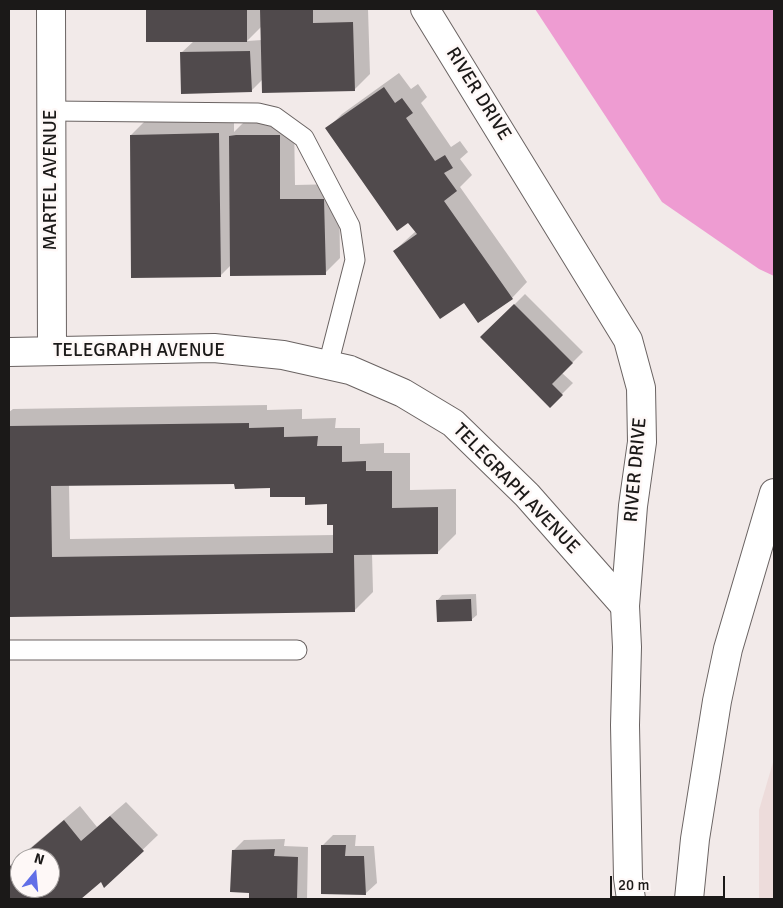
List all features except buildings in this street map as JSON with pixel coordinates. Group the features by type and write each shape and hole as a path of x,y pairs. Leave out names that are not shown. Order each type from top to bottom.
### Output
{"street":[{"name":"MARTEL AVENUE","path":"51,9 52,351"},
{"name":"RIVER DRIVE","path":"425,9 628,340 641,388 642,442 633,506 625,606 627,647 628,878 631,899"},
{"name":"TELEGRAPH AVENUE","path":"9,352 214,348 282,355 350,370 403,393 453,423 527,495 625,606"},
{"path":"689,899 695,839 719,692 728,650 774,493"}],"lane":[{"path":"51,111 258,113 276,117 304,138 350,226 354,260 328,365"},
{"path":"9,650 297,650"}],"shaded area":[{"path":"535,9 774,9 774,276 759,269 662,202"},
{"path":"774,759 774,899 759,899 759,810"}]}
